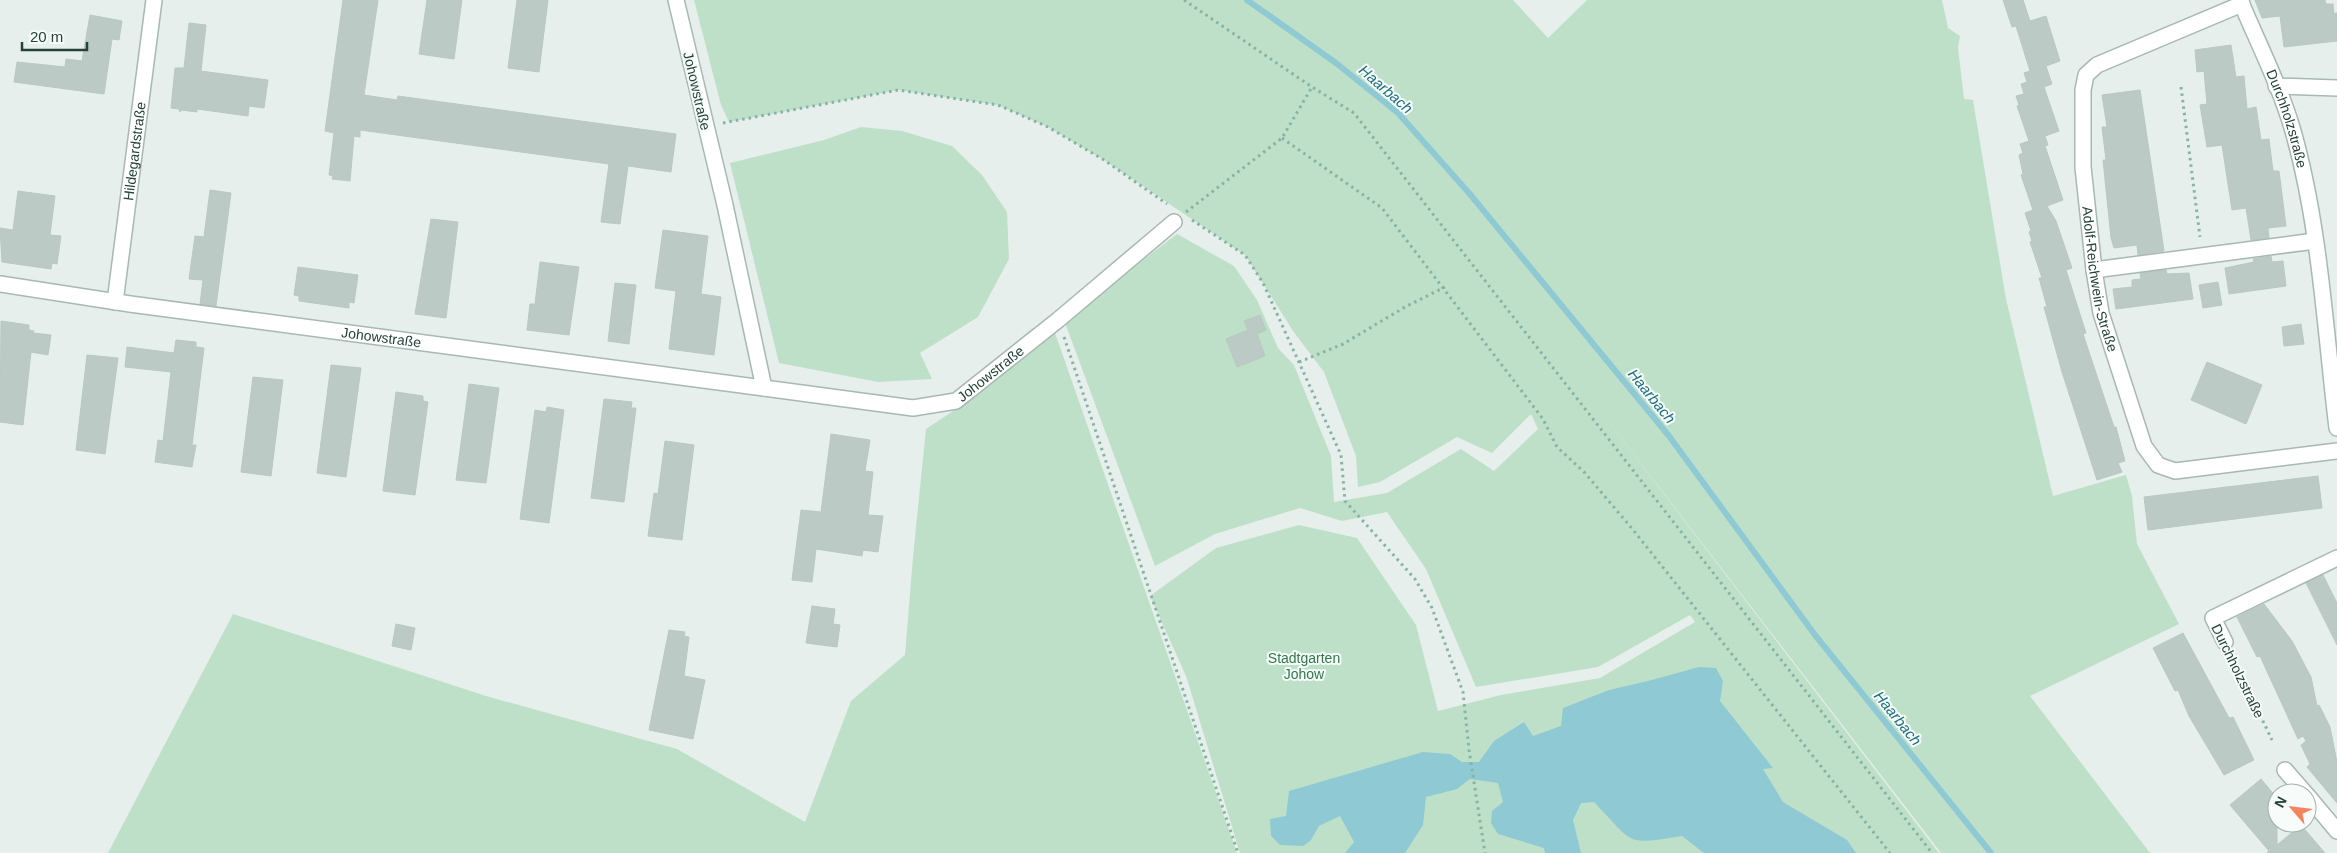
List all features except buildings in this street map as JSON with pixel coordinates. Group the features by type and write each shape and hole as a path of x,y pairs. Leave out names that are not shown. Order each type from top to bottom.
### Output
{"street":[{"name":"Hildegardstraße","path":"115,302 154,0"},
{"name":"Johowstraße","path":"676,0 725,205 764,388"},
{"name":"Durchholzstraße","path":"2241,2 2292,129 2304,177 2315,241 2337,428"},
{"name":"Adolf-Reichwein-Straße","path":"2241,2 2097,65 2086,75 2083,90 2083,167 2094,270 2101,313 2144,446 2158,465 2175,471 2337,451"},
{"path":"2276,86 2337,88"},
{"name":"Johowstraße","path":"0,284 115,302 913,408 956,401 1058,320 1179,218"},
{"path":"2094,270 2315,241"},
{"name":"Durchholzstraße","path":"2225,642 2213,618 2337,558"},
{"path":"2285,770 2296,783"},
{"path":"2317,807 2337,831"}],"path":[{"path":"1184,0 1312,87 1354,113 1932,853"},
{"path":"1179,218 1282,138 1312,87"},
{"path":"2181,87 2203,256"},
{"path":"705,126 898,90 998,105 1048,127 1104,160 1179,218 1245,255 1263,283 1341,455 1345,501 1415,579 1432,608 1463,692 1469,750 1485,853"},
{"path":"1282,138 1382,208 1445,287 1543,419 1557,448 1585,473 1634,531 1890,853"},
{"path":"1299,362 1343,344 1405,307 1445,287"},
{"path":"1058,320 1238,853"},
{"name":"Durchholzstraße","path":"2225,642 2272,740"}],"green space":[{"name":"Stadtgarten Johow","path":"694,0 1513,0 1548,38 1587,0 1942,0 1948,28 1960,36 1958,48 1964,99 1973,100 2006,299 2053,496 2126,475 2132,496 2137,544 2179,624 2030,696 2150,853 1941,853 1591,399 1939,853 1240,853 1186,676 1150,596 1216,548 1299,525 1357,538 1416,625 1438,711 1501,695 1600,678 1695,622 1690,615 1598,667 1476,687 1426,569 1387,512 1342,521 1300,508 1215,534 1155,566 1064,320 1177,234 1234,266 1257,300 1278,348 1294,365 1331,456 1334,502 1387,493 1461,449 1494,471 1538,429 1531,414 1492,453 1457,437 1380,482 1358,487 1356,456 1324,372 1293,331 1245,255 1104,160 1048,127 998,105 898,90 729,122 721,105"},
{"path":"861,127 902,131 952,146 982,175 1007,212 1009,259 978,317 920,353 932,379 878,382 779,363 730,163 824,140"},
{"path":"1054,330 1237,853 108,853 233,614 486,696 677,749 805,822 851,701 905,655 926,429 959,407"}],"water":[{"path":"1699,667 1716,668 1723,681 1720,701 1773,768 1763,769 1783,802 1847,840 1856,853 1704,853 1682,836 1649,841 1631,838 1594,802 1581,803 1573,820 1581,853 1545,853 1544,848 1498,834 1491,823 1492,811 1503,802 1498,783 1470,779 1457,789 1426,797 1423,825 1405,853 1345,853 1354,842 1340,816 1319,826 1311,840 1303,846 1280,845 1271,836 1270,819 1286,816 1289,791 1423,752 1450,754 1462,762 1479,762 1494,741 1524,722 1533,736 1561,726 1563,708 1609,690"}],"waterway":[{"name":"Haarbach","path":"1247,0 1336,63 1398,113 1469,193 1669,436 1815,635 1991,853"}]}
